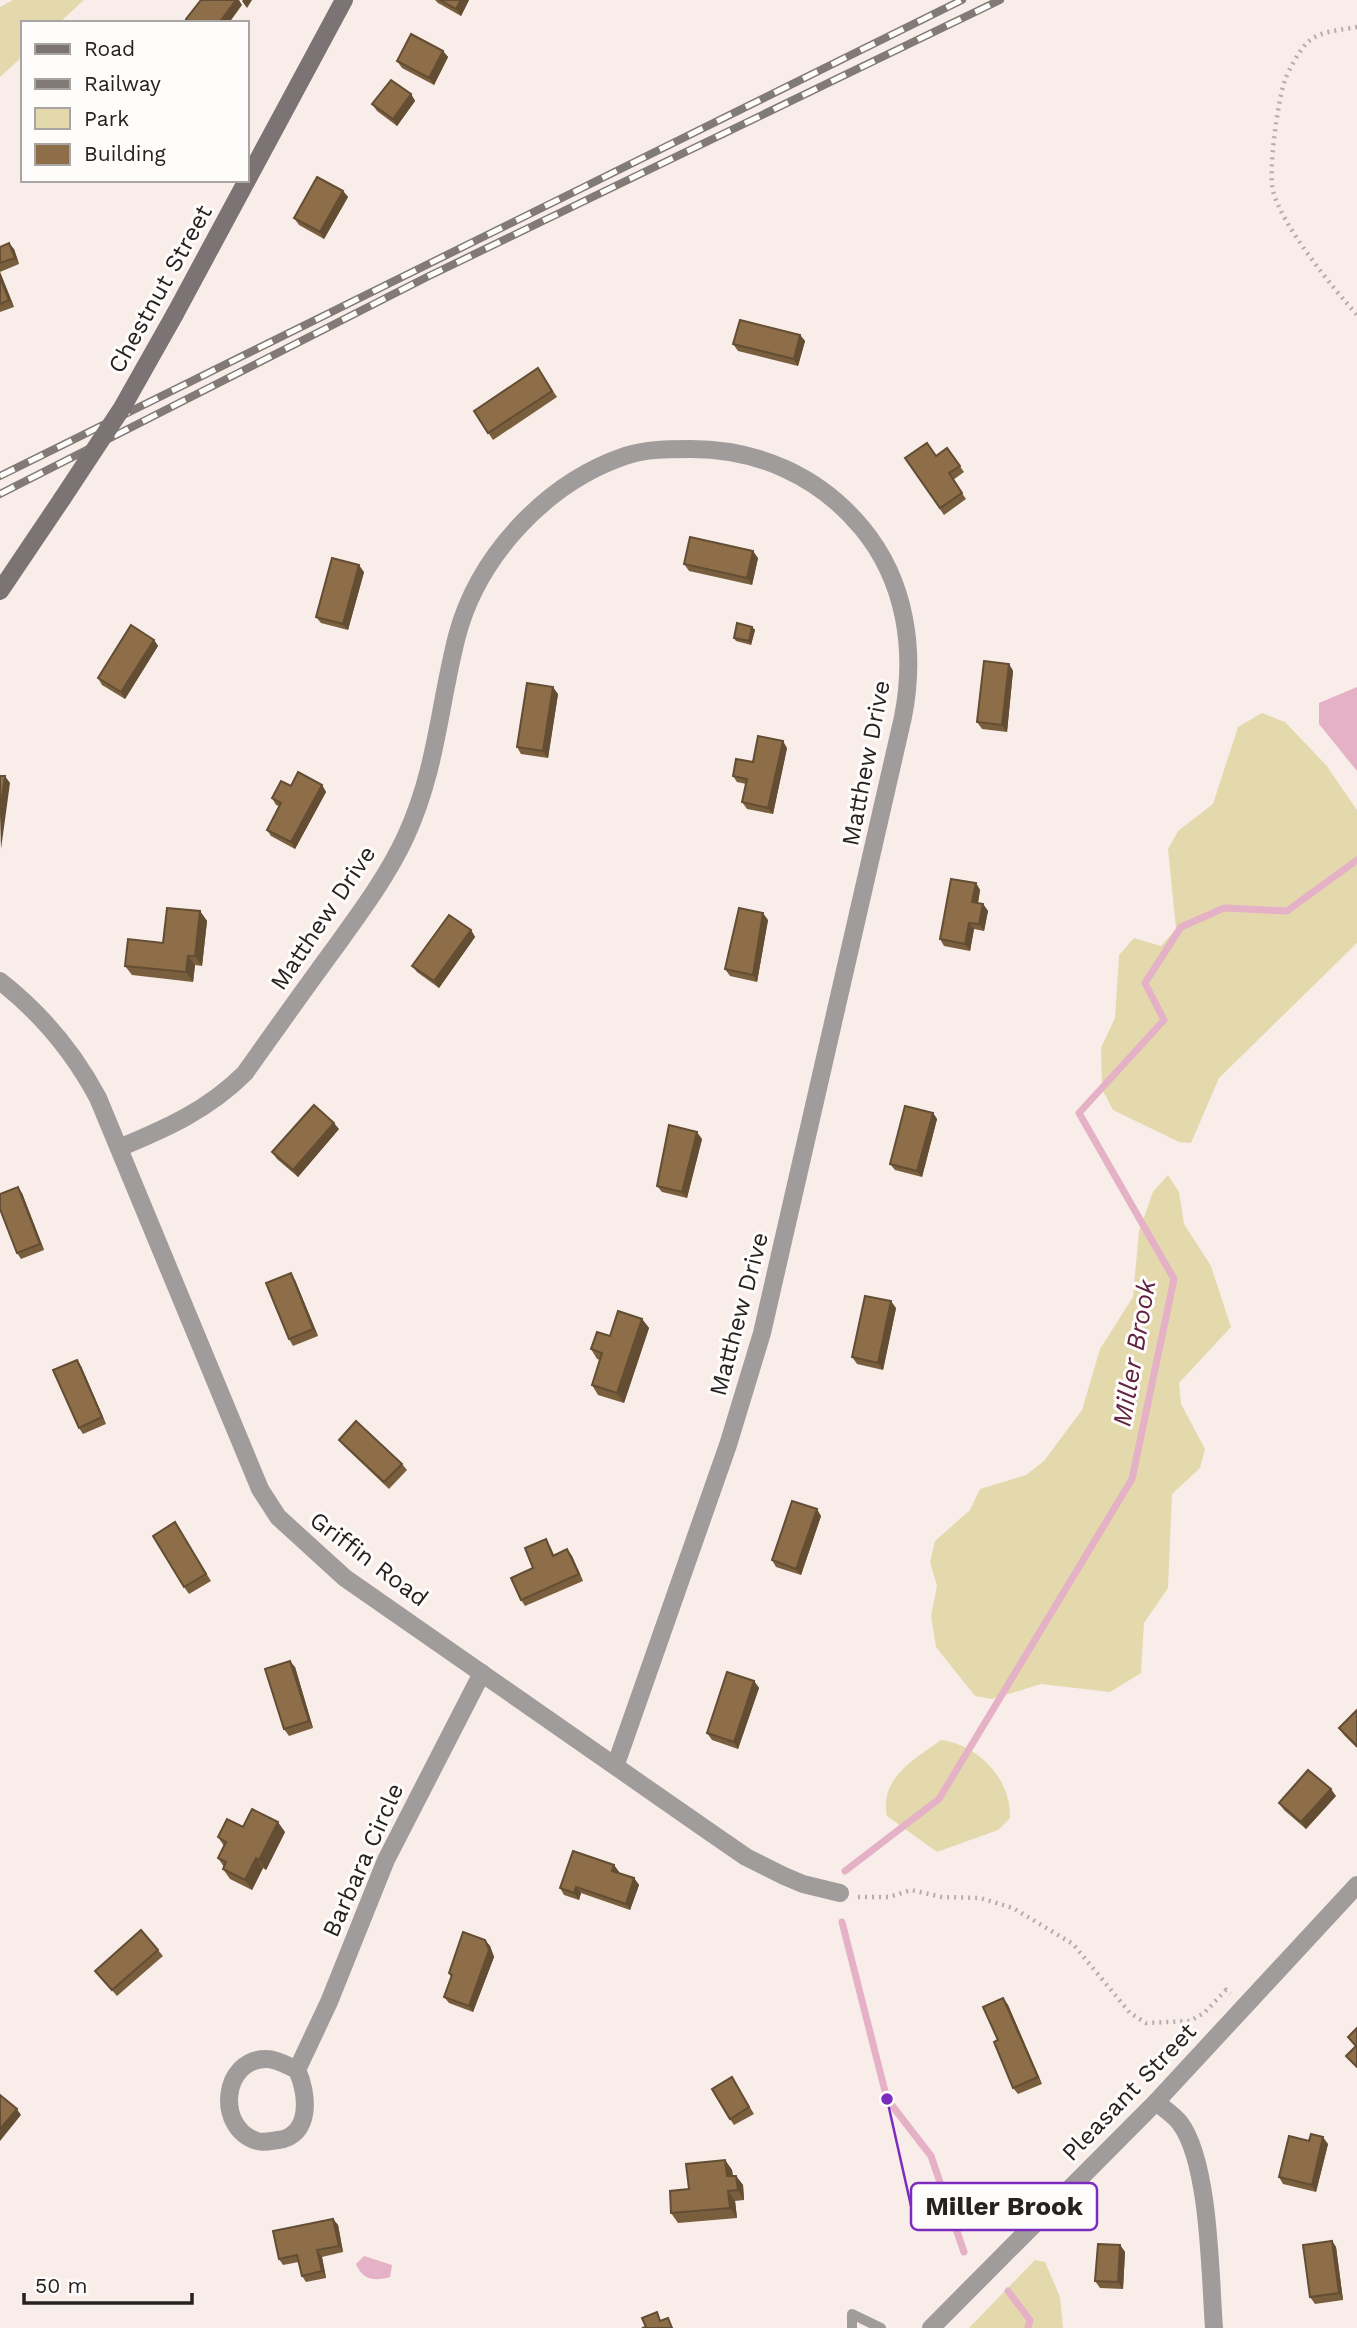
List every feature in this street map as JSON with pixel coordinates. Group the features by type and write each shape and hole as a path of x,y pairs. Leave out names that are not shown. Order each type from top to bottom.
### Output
{"main road":[{"name":"Chestnut Street","path":"248,178 344,0"},
{"name":"Chestnut Street","path":"0,591 122,408 246,182"}],"street":[{"name":"Matthew Drive","path":"119,1148 201,1111 221,1097 245,1073 373,894 406,836 424,790 438,742 457,636 470,597 489,564 552,496 580,477 625,456 665,449 730,452 773,463 816,485 834,498 862,528 886,566 903,611 909,656 903,718 762,1333 728,1445 616,1765"},
{"name":"Griffin Road","path":"0,981 46,1021 82,1069 119,1148 260,1489 278,1517 345,1578 747,1857 803,1884 840,1893"},
{"name":"Barbara Circle","path":"297,2070 329,2002 386,1860 482,1673"},
{"name":"Pleasant Street","path":"931,2328 1156,2102 1357,1885"},
{"path":"270,2059 297,2070 304,2085 307,2102 301,2124 286,2139 258,2142 240,2133 232,2122 228,2092 242,2067 254,2060 270,2059"},
{"path":"1156,2102 1180,2123 1194,2154 1202,2193 1214,2328"}],"lane":[{"path":"852,2328 852,2314 881,2328"}],"path":[{"path":"1357,27 1324,33 1307,42 1285,80 1273,153 1273,191 1284,214 1327,282 1357,315"},
{"path":"840,1893 875,1898 911,1890 942,1897 980,1898 1013,1908 1073,1944 1130,2013 1146,2024 1190,2021 1204,2013 1226,1990 1244,2008"}],"green space":[{"path":"13,0 84,0 61,21 21,21 21,58 0,77 0,7"},
{"path":"1262,713 1285,722 1326,765 1357,810 1357,943 1219,1078 1191,1143 1179,1142 1113,1110 1102,1089 1101,1048 1115,1018 1119,955 1134,938 1161,946 1176,929 1168,849 1178,831 1213,804 1238,727"},
{"path":"1168,1175 1179,1192 1184,1224 1211,1266 1231,1327 1179,1383 1181,1404 1205,1449 1200,1468 1172,1494 1168,1588 1144,1623 1141,1673 1110,1692 1041,1684 992,1699 975,1696 936,1647 931,1616 937,1586 930,1562 935,1541 970,1510 980,1489 1026,1475 1044,1461 1082,1410 1100,1349 1133,1297 1139,1231 1153,1192"},
{"path":"941,1740 968,1749 990,1766 1005,1790 1010,1818 998,1830 937,1852 887,1816 886,1803 888,1791 901,1771"},
{"path":"1035,2260 1045,2262 1060,2297 1063,2328 969,2328"}],"shaded area":[{"path":"1357,687 1357,771 1319,724 1319,703"},
{"path":"364,2256 392,2265 390,2277 375,2279 362,2274 356,2264"}],"building":[{"path":"201,0 236,0 220,21 186,19"},
{"path":"440,0 461,0 456,9"},
{"path":"411,34 443,51 429,78 397,61"},
{"path":"391,80 411,94 393,119 372,104"},
{"path":"317,177 343,191 320,232 294,218"},
{"path":"9,243 15,258 0,263 0,247"},
{"path":"0,277 9,300 0,304"},
{"path":"740,320 800,335 794,359 733,344"},
{"path":"538,368 552,391 488,433 474,411"},
{"path":"927,443 936,456 947,448 960,466 949,473 962,493 940,508 905,458"},
{"path":"690,537 753,551 747,578 684,564"},
{"path":"332,558 359,565 343,624 316,617"},
{"path":"737,623 752,627 749,641 734,638"},
{"path":"131,625 154,640 121,692 98,678"},
{"path":"984,661 1009,664 1002,725 977,722"},
{"path":"527,683 553,687 543,751 517,747"},
{"path":"758,736 783,741 768,808 742,802 747,779 733,776 736,759 753,762"},
{"path":"298,772 322,785 291,842 267,830 281,803 272,798 281,781 291,786"},
{"path":"0,776 5,776 0,814"},
{"path":"951,879 976,883 972,902 983,904 979,924 969,923 965,944 940,939"},
{"path":"167,908 200,911 195,956 188,956 186,972 125,966 128,939 163,943"},
{"path":"739,908 763,913 753,975 725,969"},
{"path":"449,915 471,930 434,981 412,966"},
{"path":"314,1105 334,1123 293,1170 272,1152"},
{"path":"905,1106 933,1113 917,1171 890,1164"},
{"path":"669,1125 697,1132 682,1192 657,1186"},
{"path":"18,1187 40,1244 17,1253 0,1209 0,1194"},
{"path":"291,1273 313,1329 289,1339 266,1283"},
{"path":"865,1296 891,1301 878,1363 852,1357"},
{"path":"618,1311 642,1319 617,1393 592,1385 602,1353 591,1349 597,1332 610,1336"},
{"path":"77,1360 102,1417 79,1428 53,1370"},
{"path":"356,1421 402,1464 384,1482 339,1440"},
{"path":"792,1501 817,1509 796,1569 772,1560"},
{"path":"175,1522 206,1574 184,1587 153,1536"},
{"path":"546,1539 553,1556 567,1549 579,1574 521,1600 511,1578 533,1568 525,1548"},
{"path":"290,1661 309,1721 284,1729 265,1669"},
{"path":"727,1672 754,1681 734,1742 707,1733"},
{"path":"1357,1710 1357,1746 1339,1728"},
{"path":"1308,1770 1331,1789 1301,1822 1279,1803"},
{"path":"252,1809 278,1822 259,1860 256,1858 245,1880 223,1869 226,1862 218,1858 226,1842 218,1837 227,1819 243,1827"},
{"path":"573,1851 614,1865 612,1871 634,1878 626,1904 576,1887 574,1893 560,1888"},
{"path":"141,1930 158,1950 112,1990 95,1971"},
{"path":"463,1932 485,1940 489,1950 469,2006 444,1997"},
{"path":"1003,1998 1038,2077 1013,2088 994,2042 998,2040 983,2007"},
{"path":"1357,2028 1357,2067 1346,2056 1356,2046 1348,2037"},
{"path":"732,2077 749,2107 730,2119 712,2089"},
{"path":"0,2095 17,2109 0,2129"},
{"path":"1311,2134 1323,2137 1312,2185 1279,2177 1289,2136 1309,2141"},
{"path":"725,2160 727,2176 736,2176 738,2190 728,2191 730,2208 671,2213 670,2191 689,2189 686,2164"},
{"path":"333,2219 339,2246 317,2250 322,2271 302,2276 297,2255 279,2259 273,2231"},
{"path":"1332,2241 1339,2293 1310,2297 1303,2245"},
{"path":"1098,2244 1120,2245 1118,2282 1095,2281"},
{"path":"657,2312 660,2321 668,2318 672,2328 642,2328 646,2327 642,2318"}],"waterway":[{"name":"Miller Brook","path":"845,1871 939,1799 1132,1479 1174,1279 1079,1113 1164,1020 1145,983 1181,927 1224,908 1287,911 1357,860"},
{"name":"Miller Brook","path":"842,1922 887,2099 931,2156 964,2252"},
{"name":"Miller Brook","path":"1008,2291 1030,2320 1028,2328"}],"railway":[{"path":"0,476 962,0"},
{"path":"0,494 427,277 1000,0"}],"place":[{"name":"Miller Brook","path":"887,2099"}]}
